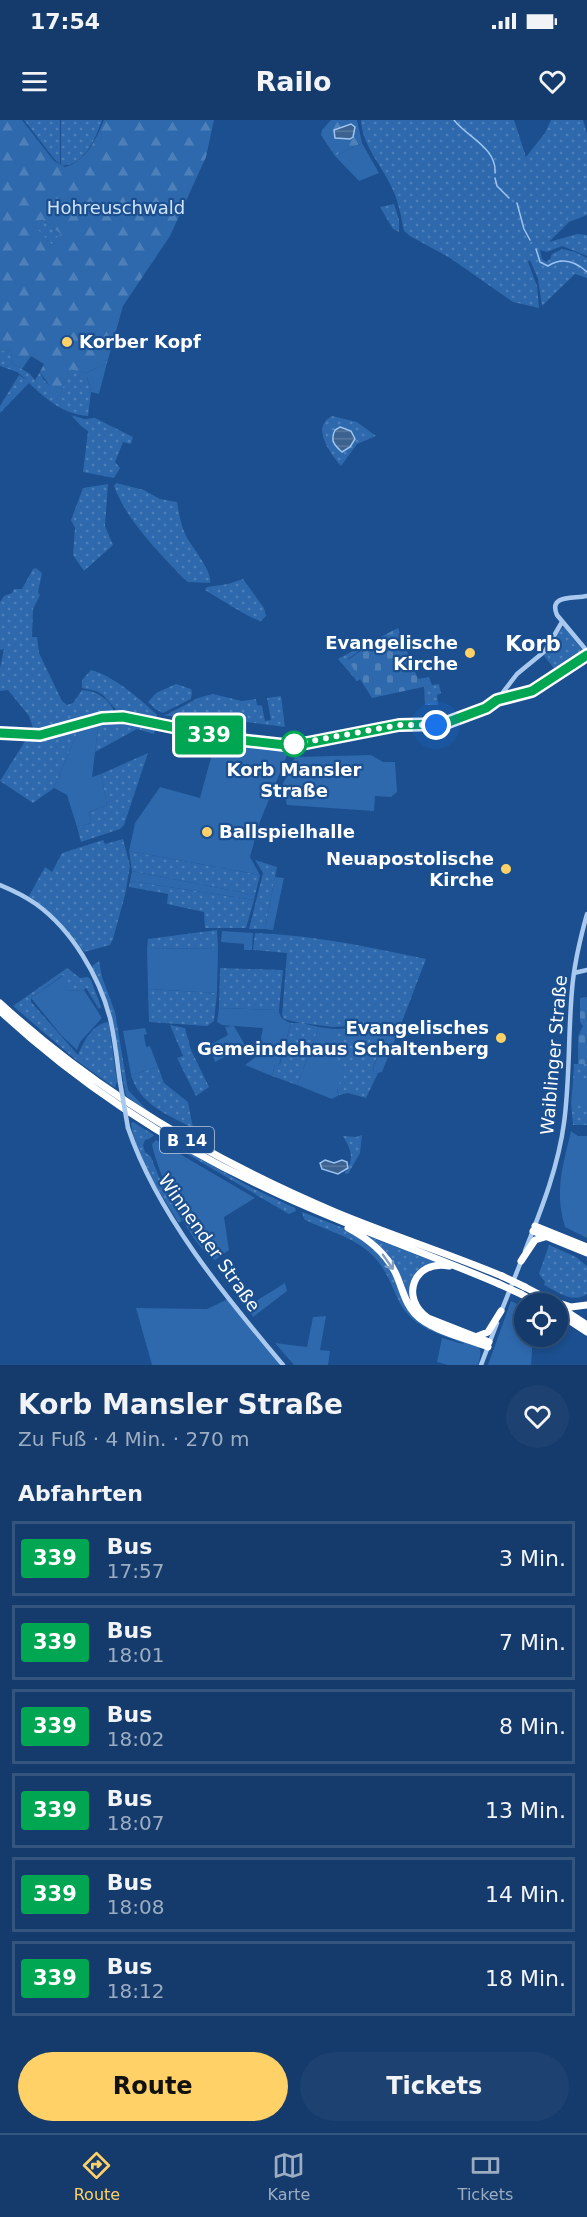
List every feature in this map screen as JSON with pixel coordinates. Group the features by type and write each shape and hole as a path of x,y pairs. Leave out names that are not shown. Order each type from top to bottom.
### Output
{"highway":[{"name":"B 14","path":"0,1003 50,1047 102,1085 154,1121 210,1153 269,1183 531,1293"},
{"name":"B 14","path":"0,1011 80,1078 152,1127 237,1175 339,1220 463,1269 500,1280"},
{"path":"339,1220 343,1226 372,1244 386,1258 395,1272 407,1303 421,1319 488,1344"},
{"path":"534,1229 587,1253"},
{"path":"534,1229 587,1247"},
{"path":"521,1261 535,1240 548,1237"},
{"path":"463,1269 440,1265 425,1269 415,1281 412,1294 417,1308 428,1318 475,1336 488,1344"},
{"name":"B 14","path":"523,1290 526,1293"},
{"path":"568,1306 587,1305"},
{"path":"475,1336 488,1332 501,1311"},
{"path":"568,1313 587,1325"},
{"path":"568,1320 587,1332"}],"street":[{"path":"497,700 532,691 587,653 562,622 556,612 555,604 560,599 587,596"},
{"path":"0,733 40,735 102,718 123,717 231,739 285,745 399,725 441,725 486,708 497,700 517,674 545,651 562,622"},
{"path":"506,690 506,694 510,697"},
{"name":"Winnender Straße","path":"0,885 37,905 67,936 88,965 110,1019 128,1128 141,1164 166,1209 247,1322 284,1365"},
{"name":"Waiblinger Straße","path":"481,1365 552,1177 564,1125 568,1092 574,973 587,914"},
{"path":"574,973 587,970"}],"green space":[{"name":"Hohreuschwald","path":"0,120 22,120 54,161 65,167 85,155 104,120 214,120 206,157 170,236 123,306 107,363 86,373 69,369 60,397 55,399 49,394 49,385 40,372 44,364 31,356 22,369 11,363 12,351 0,350","holes":["43,220 61,234 52,245 34,225 37,221"]},
{"path":"24,120 60,120 60,164 55,160"},
{"path":"61,120 102,120 88,150 76,162 69,165 61,165"},
{"path":"331,120 357,120 362,143 335,156 321,135 322,130"},
{"path":"361,120 514,120 526,157 545,133 551,120 583,120 587,134 587,215 569,222 549,242 577,234 587,235 587,256 562,246 547,252 540,250 542,259 546,262 552,254 562,249 587,258 587,278 575,274 542,306 538,279 530,260 528,262 537,286 539,308 513,302 450,258 410,236 404,231 400,210 389,181 365,139"},
{"path":"362,143 379,173 359,181 335,156"},
{"path":"394,204 399,220 399,232 393,229 380,207"},
{"path":"43,220 61,234 53,246 33,225"},
{"path":"0,350 12,351 11,363 29,373 35,380 40,372 43,379 60,397 69,368 86,373 91,392 88,416 63,409 29,383 0,413 0,406 19,375 27,380 17,372 0,366"},
{"path":"107,363 99,394 91,392 86,373"},
{"path":"71,415 84,419 95,418 133,437 131,444 123,442 115,462 120,468 114,478 83,472 88,431"},
{"path":"332,416 357,422 376,436 357,444 341,466 324,441 323,427"},
{"path":"116,483 144,490 160,499 177,502 184,532 205,566 210,583 188,582 182,577 135,523 120,499 114,486"},
{"path":"108,484 105,526 113,545 84,571 73,555 75,528 71,520 83,488"},
{"path":"36,568 42,573 38,592 40,595 33,609 32,637 37,637 39,653 62,701 67,705 73,703 82,690 93,692 110,704 115,713 34,731 29,716 8,690 0,691 0,668 4,649 0,650 0,602 14,589 22,589 33,569"},
{"path":"243,579 264,608 266,616 261,621 205,590 207,587"},
{"path":"564,627 585,653 557,672 544,656"},
{"path":"398,628 418,679 429,677 432,685 372,698 348,660 377,639"},
{"path":"377,638 348,659 360,679 357,681 338,659"},
{"path":"91,670 108,677 126,689 157,715 157,720 119,713 103,695 82,688 82,680"},
{"path":"176,684 191,689 191,699 163,713 148,702 156,693"},
{"path":"439,684 441,693 437,695 438,705 425,705 424,686"},
{"path":"213,694 242,701 256,699 257,705 262,706 265,721 271,720 267,698 281,696 285,727 199,716 164,716 198,698"},
{"path":"122,719 155,726 154,734 137,729 95,752 99,720"},
{"path":"99,720 92,777 101,774 107,805 89,812 91,823 77,827 67,795 54,788 80,726"},
{"path":"80,726 54,788 33,803 0,781 27,738 50,737"},
{"path":"216,739 290,748 259,824 250,857 260,875 129,851 135,823 160,787 200,798"},
{"path":"148,753 124,825 120,829 81,842 77,827 91,823 89,812 107,805 101,774"},
{"path":"371,755 383,762 395,762 397,792 391,797 375,796 374,811 287,805 282,786 295,757"},
{"path":"123,839 130,866 113,939 110,945 84,952 49,913 29,896 45,867 52,872 62,853 103,840 105,844"},
{"path":"129,851 260,875 255,895 132,871"},
{"path":"255,860 277,867 265,929 249,929 263,873"},
{"path":"132,871 255,895 254,900 130,881"},
{"path":"275,877 284,878 273,930 265,929"},
{"path":"130,881 254,900 246,928 205,928 204,912 167,904 168,894 129,887"},
{"path":"217,930 218,948 147,949 148,939"},
{"path":"222,931 253,933 252,950 244,950 244,944 221,942"},
{"path":"255,933 320,939 426,959 398,1032 390,1030 374,1064 373,1074 378,1073 366,1098 348,1093 339,1095 328,1060 334,1042 334,1029 371,1028 301,1023 319,1027 297,1085 272,1076 275,1064 280,1064 291,1023 300,1023 284,1019 282,1015 287,953 253,950"},
{"path":"218,948 217,993 148,989 147,949"},
{"path":"99,961 102,977 115,1012 128,1090 150,1113 126,1096 110,1009 92,966"},
{"path":"67,968 80,978 88,977 91,980 101,1007 99,1009 86,988 66,991 63,975 31,998 31,1002 78,1055 92,1031 101,1024 107,1022 109,1024 117,1082 115,1088 76,1060 13,1006"},
{"path":"220,968 283,970 279,1010 219,1008"},
{"path":"64,975 66,991 84,990 102,1018 80,1042 77,1050 61,1035 31,998"},
{"path":"148,989 217,993 214,1021 207,1026 149,1022"},
{"path":"587,997 587,1064 578,1064 578,1036 583,1026 580,1022 580,998"},
{"path":"219,1008 279,1010 283,1019 291,1023 279,1065 275,1064 272,1076 245,1065 257,1056 263,1028 234,1026 245,1045 215,1062 210,1045 228,1035 225,1027 232,1026 217,1022"},
{"path":"170,1025 185,1028 191,1050 209,1087 196,1096 177,1058 183,1056"},
{"path":"319,1027 334,1029 334,1042 328,1060 344,1069 337,1090 339,1095 332,1099 297,1085"},
{"path":"145,1028 146,1047 150,1046 158,1067 131,1075 123,1031"},
{"path":"390,1030 398,1032 382,1072 373,1074 374,1065"},
{"path":"574,1064 587,1064 587,1082 573,1082"},
{"path":"158,1067 164,1083 188,1102 193,1128 156,1108 135,1085 131,1075"},
{"path":"573,1082 587,1082 587,1103 571,1103"},
{"path":"571,1103 587,1103 587,1125 573,1125"},
{"path":"133,1122 154,1135 145,1140 143,1145 182,1221 179,1223 143,1162 134,1136 131,1123"},
{"path":"571,1131 578,1136 587,1136 587,1238 565,1227 560,1202 561,1179"},
{"path":"362,1135 360,1153 348,1174 345,1173 351,1154 343,1136"},
{"path":"160,1136 252,1188 295,1208 296,1211 289,1214"},
{"path":"156,1140 255,1198 224,1217 229,1250 215,1260 195,1240 176,1207 155,1156 152,1144"},
{"path":"302,1212 346,1229 371,1246 388,1264 410,1311 465,1340 463,1343 433,1332 416,1322 402,1307 386,1273 375,1257 346,1237 304,1219"},
{"path":"362,1234 438,1263 414,1278 416,1310 411,1306 394,1268"},
{"path":"549,1245 576,1257 587,1266 587,1294 576,1298 568,1296 568,1293 558,1293 544,1285 545,1282 539,1274"},
{"path":"285,1283 287,1291 253,1317 248,1307"},
{"path":"228,1299 280,1365 152,1365 136,1308 207,1309"},
{"path":"511,1301 514,1302 514,1347 532,1347 531,1365 488,1365"},
{"path":"326,1316 320,1350 330,1351 328,1365 294,1365 275,1343 307,1347 313,1317"},
{"path":"442,1338 463,1344 465,1341 478,1347 481,1352 478,1365 448,1365 437,1362"}],"shaded area":[{"path":"351,124 355,127 353,137 350,139 335,138 334,130"},
{"path":"340,427 351,431 355,439 350,447 342,452 333,440 335,430"},
{"path":"325,1160 334,1163 342,1160 347,1162 348,1168 338,1174 322,1169 320,1163"}],"waterway":[{"path":"454,120 486,150 494,164 495,173"},
{"path":"495,178 497,186 509,198"},
{"path":"517,203 524,229 530,240"},
{"path":"536,249 540,262 548,266 563,261 578,265 587,272"}],"bus line":[{"name":"339","path":"0,733 40,735 102,718 123,717 231,739 285,745 307,743 399,725 436,725 458,720 486,708 497,700 516,697 532,691 587,655"}],"place":[{"name":"Korber Kopf","path":"67,342"},
{"name":"Evangelische Kirche","path":"470,653"},
{"name":"Korb Mansler Straße","path":"294,744"},
{"name":"Ballspielhalle","path":"207,832"},
{"name":"Neuapostolische Kirche","path":"506,869"},
{"name":"Evangelisches Gemeindehaus Schaltenberg","path":"501,1038"}],"district":[{"name":"Korb","path":"533,644"}],"route":[{"path":"294,744 399,725 436,725"}]}
